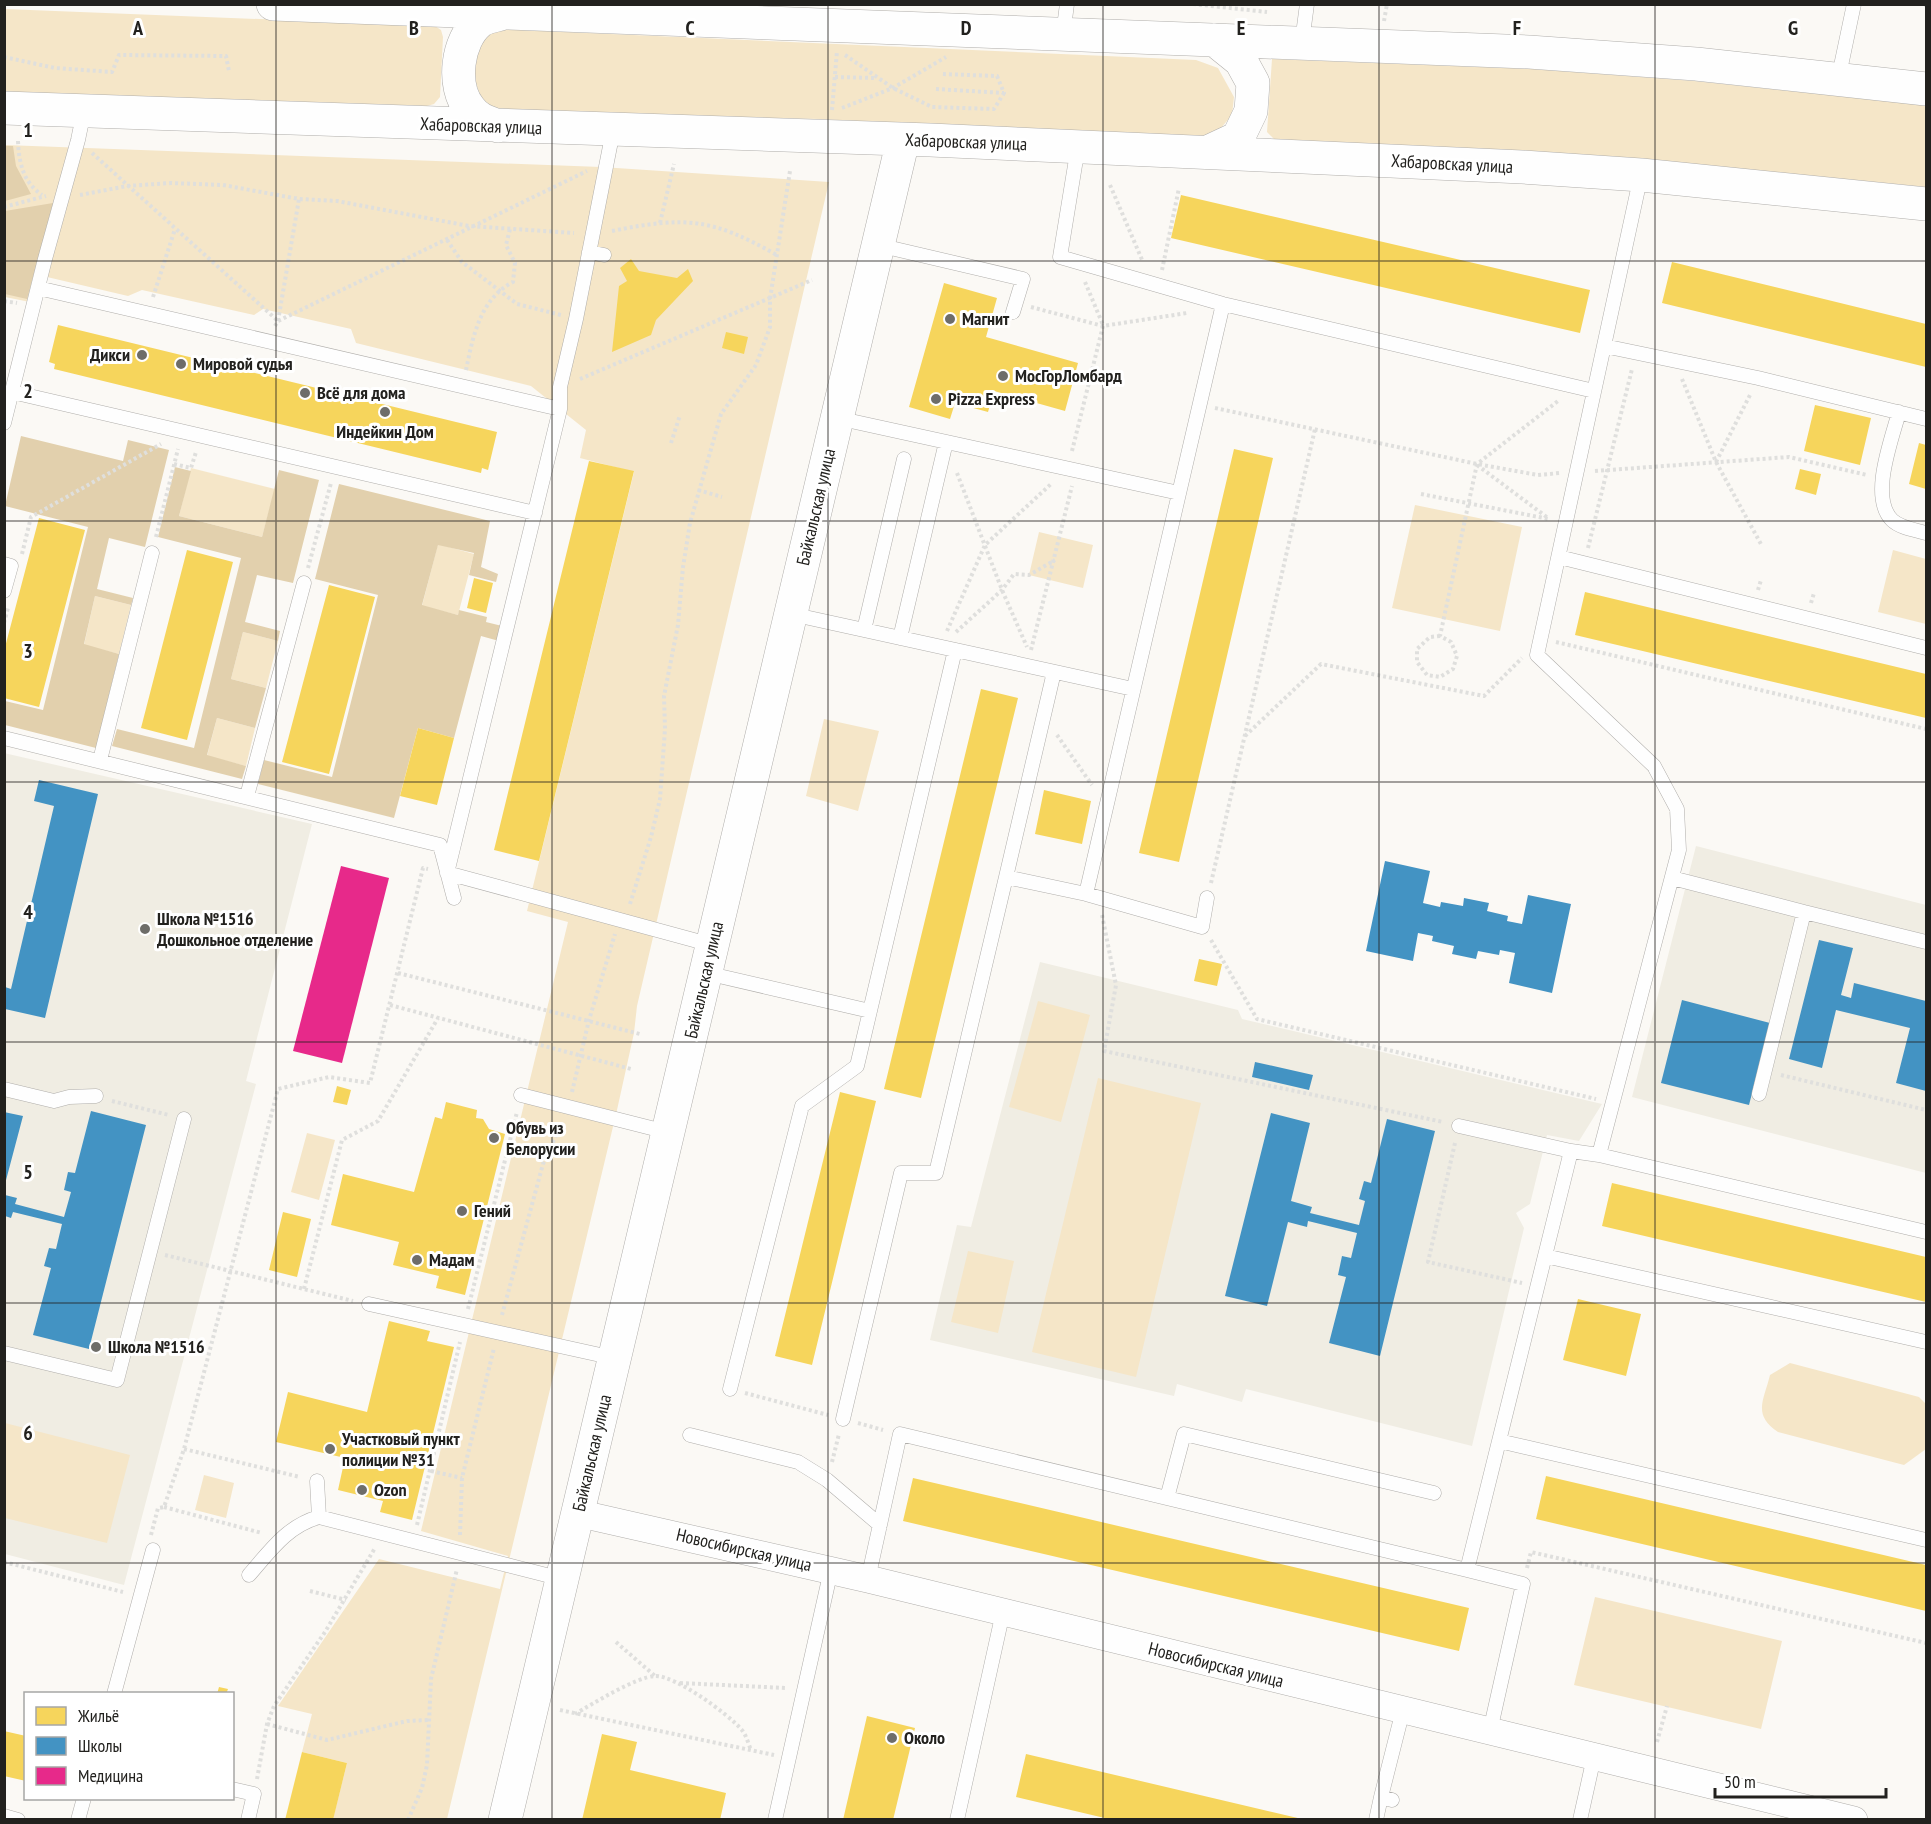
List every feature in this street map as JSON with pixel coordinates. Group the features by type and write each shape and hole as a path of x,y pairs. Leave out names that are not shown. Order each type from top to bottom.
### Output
{"main road":[{"path":"290,5 501,14 1065,20 1215,40 1552,54 1696,64 1926,89"},
{"path":"498,126 481,120 469,108 462,93 459,75 460,53 468,33 481,20 501,14"},
{"path":"1208,152 1238,138 1251,111 1252,83 1240,61 1215,40"},
{"name":"Хабаровская улица","path":"4,108 81,125 498,126 610,146 903,140 1208,152 1641,175 1926,204"},
{"name":"Байкальская улица","path":"505,1820 903,140"}],"street":[{"name":"Новосибирская улица","path":"577,1513 831,1570 1854,1820"}],"lane":[{"path":"1302,42 1306,4"},
{"path":"1838,80 1854,4"},
{"path":"4,423 81,125"},
{"path":"447,873 560,409 560,387 576,319 610,146"},
{"path":"1078,147 1060,257 1223,304 1588,390"},
{"path":"1599,1155 1679,850 1677,809 1654,766 1537,655 1577,472 1588,390 1604,346 1641,175"},
{"path":"878,245 1023,279 1014,308"},
{"path":"589,252 604,255"},
{"path":"38,288 560,409"},
{"path":"1086,894 1223,304"},
{"path":"1604,346 1758,378 1926,419"},
{"path":"12,392 535,513"},
{"path":"1899,412 1882,478 1881,499 1892,520 1926,533"},
{"path":"837,418 1179,493"},
{"path":"900,638 945,442"},
{"path":"864,630 904,459"},
{"path":"100,760 152,553"},
{"path":"1559,557 1926,648"},
{"path":"4,564 11,566 4,591"},
{"path":"247,796 304,583"},
{"path":"791,614 1133,689"},
{"path":"730,1389 802,1106 857,1066 955,650"},
{"path":"843,1419 901,1173 936,1173 1054,672"},
{"path":"4,738 440,845 454,898"},
{"path":"447,873 620,918 709,959 870,1011"},
{"path":"1006,877 1086,894 1202,927 1208,898"},
{"path":"1672,878 1926,942"},
{"path":"1759,1094 1804,912"},
{"path":"1651,961 1666,965"},
{"path":"4,1089 54,1101 69,1097 96,1096"},
{"path":"521,1095 668,1132"},
{"path":"4,1353 117,1380 184,1119"},
{"path":"1459,1126 1599,1155 1926,1232"},
{"path":"1467,1570 1571,1151"},
{"path":"1545,1256 1926,1342"},
{"path":"369,1304 614,1358"},
{"path":"868,1579 900,1434 1467,1570 1523,1584 1490,1731"},
{"path":"1167,1498 1184,1434 1434,1493"},
{"path":"690,1435 798,1462 827,1480 880,1525"},
{"path":"1499,1441 1926,1540"},
{"path":"317,1481 319,1517"},
{"path":"249,1575 282,1538 301,1522 319,1517 562,1579"},
{"path":"114,1692 151,1545"},
{"path":"775,1820 831,1570"},
{"path":"957,1820 1003,1612"},
{"path":"1376,1820 1386,1799 1403,1710"},
{"path":"1580,1820 1594,1757"},
{"path":"234,1789 254,1794 248,1820"},
{"path":"78,1820 83,1800"},
{"path":"4,1816 18,1820"}],"path":[{"path":"1384,21 1387,4"},
{"path":"831,119 838,46 893,88 932,107 994,109 1004,93"},
{"path":"4,57 55,68 112,72 119,55 226,56 229,71"},
{"path":"832,112 893,88 946,57"},
{"path":"941,74 997,76 1004,93"},
{"path":"835,77 878,78"},
{"path":"936,89 1004,93"},
{"path":"81,125 127,186 278,321"},
{"path":"18,141 21,166 27,181 43,196"},
{"path":"278,321 447,240 610,146"},
{"path":"660,223 674,164"},
{"path":"408,1820 422,1788 429,1747 434,1655 460,1552 459,1511 462,1478 543,1164 569,1106 589,1020 620,918 630,904 660,799 665,729 664,696 678,625 685,550 698,490 721,414 744,383 763,349 770,327 770,299 790,171"},
{"path":"4,207 43,196 64,197 127,186 171,183 223,185 299,200 337,201 470,226 592,234 660,223 711,224 744,237 777,255"},
{"path":"1110,185 1136,252 1158,285"},
{"path":"1158,285 1179,188"},
{"path":"265,340 278,321 299,200"},
{"path":"148,313 175,229"},
{"path":"462,386 475,327 498,290 513,282 515,263 506,245 510,229"},
{"path":"447,240 462,262 517,304 576,319"},
{"path":"1014,308 1103,326 1076,262"},
{"path":"560,387 812,280"},
{"path":"1584,563 1636,354"},
{"path":"1675,362 1716,462 1762,546"},
{"path":"1716,462 1758,378"},
{"path":"1440,636 1477,464 1560,400 1588,390"},
{"path":"1211,407 1538,475 1789,457 1882,478"},
{"path":"671,443 680,415"},
{"path":"1208,898 1315,429"},
{"path":"31,518 182,432"},
{"path":"152,553 182,432"},
{"path":"945,442 1002,590 1030,654 1076,470"},
{"path":"1477,464 1550,519"},
{"path":"304,583 335,467"},
{"path":"698,490 722,497"},
{"path":"1421,494 1566,522"},
{"path":"940,647 1002,590 1014,574 1029,575 1055,560"},
{"path":"1440,636 1451,642 1457,656 1453,669 1440,677 1427,675 1417,662 1417,649 1430,637 1440,636"},
{"path":"1245,736 1321,664 1484,696 1541,638 1926,729"},
{"path":"1044,717 1106,805"},
{"path":"164,1507 184,1449 278,1089 329,1077 370,1083 423,868 447,873"},
{"path":"1104,922 1116,985 1104,1051 1459,1126 1428,1262 1538,1286"},
{"path":"1202,927 1224,958 1257,1019 1614,1103"},
{"path":"398,973 640,1034"},
{"path":"390,1005 631,1069"},
{"path":"303,1289 342,1140 378,1121 438,1018"},
{"path":"1764,1071 1926,1110"},
{"path":"96,1096 184,1119"},
{"path":"150,1251 369,1304"},
{"path":"730,1389 900,1434"},
{"path":"827,1480 843,1419"},
{"path":"184,1449 317,1481"},
{"path":"430,1471 462,1478"},
{"path":"151,1545 158,1508 164,1507 282,1538"},
{"path":"254,1794 267,1724 274,1706 346,1600 383,1534"},
{"path":"1523,1584 1531,1552 1926,1643"},
{"path":"4,1562 134,1595"},
{"path":"310,1591 346,1600"},
{"path":"616,1642 655,1676 679,1683 804,1689"},
{"path":"575,1714 612,1692 655,1676"},
{"path":"679,1683 742,1729 751,1750"},
{"path":"1657,1742 1667,1706"},
{"path":"560,1710 788,1758"},
{"path":"267,1724 327,1740 407,1721 429,1720"}],"shaded area":[{"path":"5,9 435,26 441,30 443,37 440,97 434,104 427,106 5,92"},
{"path":"496,29 1196,60 1218,68 1234,97 1232,115 1221,128 1200,140 820,119 494,112 488,111 476,85 473,57 481,40"},
{"path":"1272,59 1533,69 1694,81 1926,105 1926,187 1638,159 1274,139 1267,132"},
{"path":"5,145 601,167 829,182 637,1006 634,1033 617,1110 447,1819 333,1819 347,1763 302,1752 312,1714 278,1706 379,1559 500,1589 508,1556 421,1531 568,922 527,911 634,472 580,458 586,430 531,386 356,343 351,329 263,309 254,315 142,290 128,296 47,277 30,302 5,297"},
{"path":"5,146 13,146 16,166 31,194 5,201"},
{"path":"53,203 27,299 5,294 5,211"},
{"path":"21,436 123,461 128,440 169,450 145,547 109,538 97,589 133,598 131,605 95,596 84,644 119,654 96,748 5,725 5,701 43,710 88,527 5,506"},
{"path":"175,467 191,471 179,516 262,537 279,470 319,480 293,583 257,575 245,622 280,631 278,641 243,632 231,679 266,688 255,728 217,718 207,755 246,766 242,779 112,746 117,729 194,748 241,558 158,537"},
{"path":"191,468 275,489 262,537 179,516"},
{"path":"339,484 490,521 481,567 498,574 496,582 469,575 474,553 438,545 422,605 458,615 459,610 487,617 486,622 502,626 499,641 481,636 454,738 418,728 394,818 258,784 264,760 332,777 378,595 315,579"},
{"path":"1415,505 1522,527 1500,631 1392,608"},
{"path":"1039,532 1093,545 1083,588 1029,575"},
{"path":"438,544 474,554 458,615 422,606"},
{"path":"1893,550 1926,559 1926,624 1878,612"},
{"path":"95,596 131,605 119,654 84,645"},
{"path":"243,632 278,641 266,688 231,679"},
{"path":"217,718 255,728 246,766 207,756"},
{"path":"824,719 879,731 858,811 806,796"},
{"path":"4,753 312,824 246,1081 256,1084 124,1585 5,1554"},
{"path":"1696,846 1926,905 1926,1173 1632,1097"},
{"path":"1040,962 1238,1010 1242,1019 1602,1104 1579,1141 1547,1135 1530,1204 1516,1213 1524,1228 1472,1446 1246,1389 1242,1402 1177,1384 1174,1396 930,1340 957,1225 971,1227"},
{"path":"1038,1001 1090,1015 1061,1122 1009,1107"},
{"path":"1098,1078 1201,1103 1136,1377 1032,1352"},
{"path":"307,1133 335,1140 319,1200 291,1192"},
{"path":"968,1251 1014,1261 998,1333 951,1322"},
{"path":"1790,1363 1919,1397 1926,1404 1926,1449 1904,1465 1778,1432 1770,1426 1762,1413 1763,1400 1770,1375"},
{"path":"5,1423 130,1455 107,1543 5,1518"},
{"path":"204,1475 234,1483 226,1518 195,1510"},
{"path":"1595,1597 1782,1641 1761,1729 1574,1685"}],"building: Жильё":[{"path":"1181,195 1590,290 1580,333 1171,238"},
{"path":"631,259 639,271 677,278 688,269 693,281 656,320 651,335 612,352 619,286 627,281 620,268"},
{"path":"1672,262 1926,324 1926,367 1662,303"},
{"path":"944,283 997,298 986,337 1078,363 1065,411 994,391 988,412 955,403 950,419 909,407"},
{"path":"58,325 497,432 488,470 482,468 481,473 54,369 55,364 49,362"},
{"path":"726,332 748,337 744,354 722,348"},
{"path":"1815,405 1871,418 1860,465 1804,451"},
{"path":"1919,443 1926,445 1926,489 1909,484"},
{"path":"1234,449 1273,458 1179,862 1139,853"},
{"path":"589,461 634,471 539,861 494,850"},
{"path":"1800,469 1821,474 1816,495 1795,489"},
{"path":"39,518 85,530 39,707 4,698 4,651"},
{"path":"187,550 233,562 187,740 141,728"},
{"path":"474,578 493,583 486,613 467,608"},
{"path":"329,585 375,597 329,774 282,762"},
{"path":"1585,592 1926,674 1926,718 1575,635"},
{"path":"981,689 1018,698 921,1098 884,1089"},
{"path":"418,728 454,738 437,805 400,796"},
{"path":"1044,790 1091,801 1082,844 1035,834"},
{"path":"1199,959 1222,964 1217,986 1194,981"},
{"path":"337,1086 351,1090 347,1105 333,1102"},
{"path":"840,1092 876,1101 812,1365 775,1356"},
{"path":"446,1102 477,1110 476,1118 483,1119 489,1129 505,1134 465,1295 436,1288 439,1276 393,1265 399,1242 331,1225 343,1174 414,1192 435,1117 442,1119"},
{"path":"1612,1183 1926,1257 1926,1302 1602,1226"},
{"path":"283,1212 311,1219 297,1277 269,1270"},
{"path":"1578,1299 1641,1314 1626,1376 1563,1360"},
{"path":"389,1321 430,1331 427,1341 454,1347 412,1520 380,1512 383,1501 338,1490 345,1458 276,1442 288,1392 367,1412"},
{"path":"1546,1476 1926,1565 1926,1611 1536,1519"},
{"path":"913,1478 1469,1608 1459,1651 903,1521"},
{"path":"219,1687 228,1689 227,1692 218,1692"},
{"path":"867,1716 915,1728 893,1820 843,1820"},
{"path":"4,1731 24,1736 24,1781 4,1776"},
{"path":"602,1734 637,1742 630,1770 726,1793 720,1820 582,1820"},
{"path":"302,1752 347,1763 333,1820 285,1820"},
{"path":"1026,1754 1302,1819 1113,1820 1016,1797"}],"building: Школы":[{"path":"39,780 98,794 45,1018 5,1009 5,987 11,989 54,806 34,801"},
{"path":"1385,861 1430,871 1423,903 1440,907 1441,902 1463,906 1464,898 1489,903 1487,911 1508,916 1507,921 1522,924 1528,895 1571,904 1552,993 1509,983 1515,953 1500,950 1499,955 1478,951 1476,959 1452,954 1454,946 1432,941 1433,936 1418,933 1413,961 1366,951"},
{"path":"1819,940 1853,948 1841,995 1851,998 1854,983 1926,1001 1926,1091 1896,1083 1910,1028 1836,1010 1822,1068 1789,1059"},
{"path":"1682,1000 1770,1023 1749,1105 1661,1083"},
{"path":"1255,1062 1313,1075 1309,1090 1252,1077"},
{"path":"91,1111 146,1125 89,1349 33,1335 51,1268 44,1266 49,1248 56,1249 62,1224 13,1212 11,1218 5,1216 5,1195 17,1198 15,1204 64,1217 71,1192 64,1190 68,1172 75,1173"},
{"path":"4,1112 23,1116 5,1184 4,1184"},
{"path":"1271,1113 1310,1123 1291,1201 1312,1207 1310,1213 1359,1225 1365,1201 1359,1199 1364,1181 1371,1183 1387,1119 1435,1131 1380,1356 1329,1343 1346,1277 1338,1275 1342,1256 1351,1258 1357,1233 1308,1221 1307,1227 1288,1222 1267,1306 1225,1296"}],"building: Медицина":[{"path":"341,866 389,878 342,1063 293,1051"}],"place":[{"name":"Магнит","path":"950,319"},
{"name":"Дикси","path":"142,355"},
{"name":"Мировой судья","path":"181,364"},
{"name":"МосГорЛомбард","path":"1003,376"},
{"name":"Всё для дома","path":"305,393"},
{"name":"Pizza Express","path":"936,399"},
{"name":"Индейкин Дом","path":"385,412"},
{"name":"Школа №1516 Дошкольное отделение","path":"145,929"},
{"name":"Обувь из Белорусии","path":"494,1138"},
{"name":"Гений","path":"462,1211"},
{"name":"Мадам","path":"417,1260"},
{"name":"Школа №1516","path":"96,1347"},
{"name":"Участковый пункт полиции №31","path":"330,1449"},
{"name":"Ozon","path":"362,1490"},
{"name":"Около","path":"892,1738"}]}
